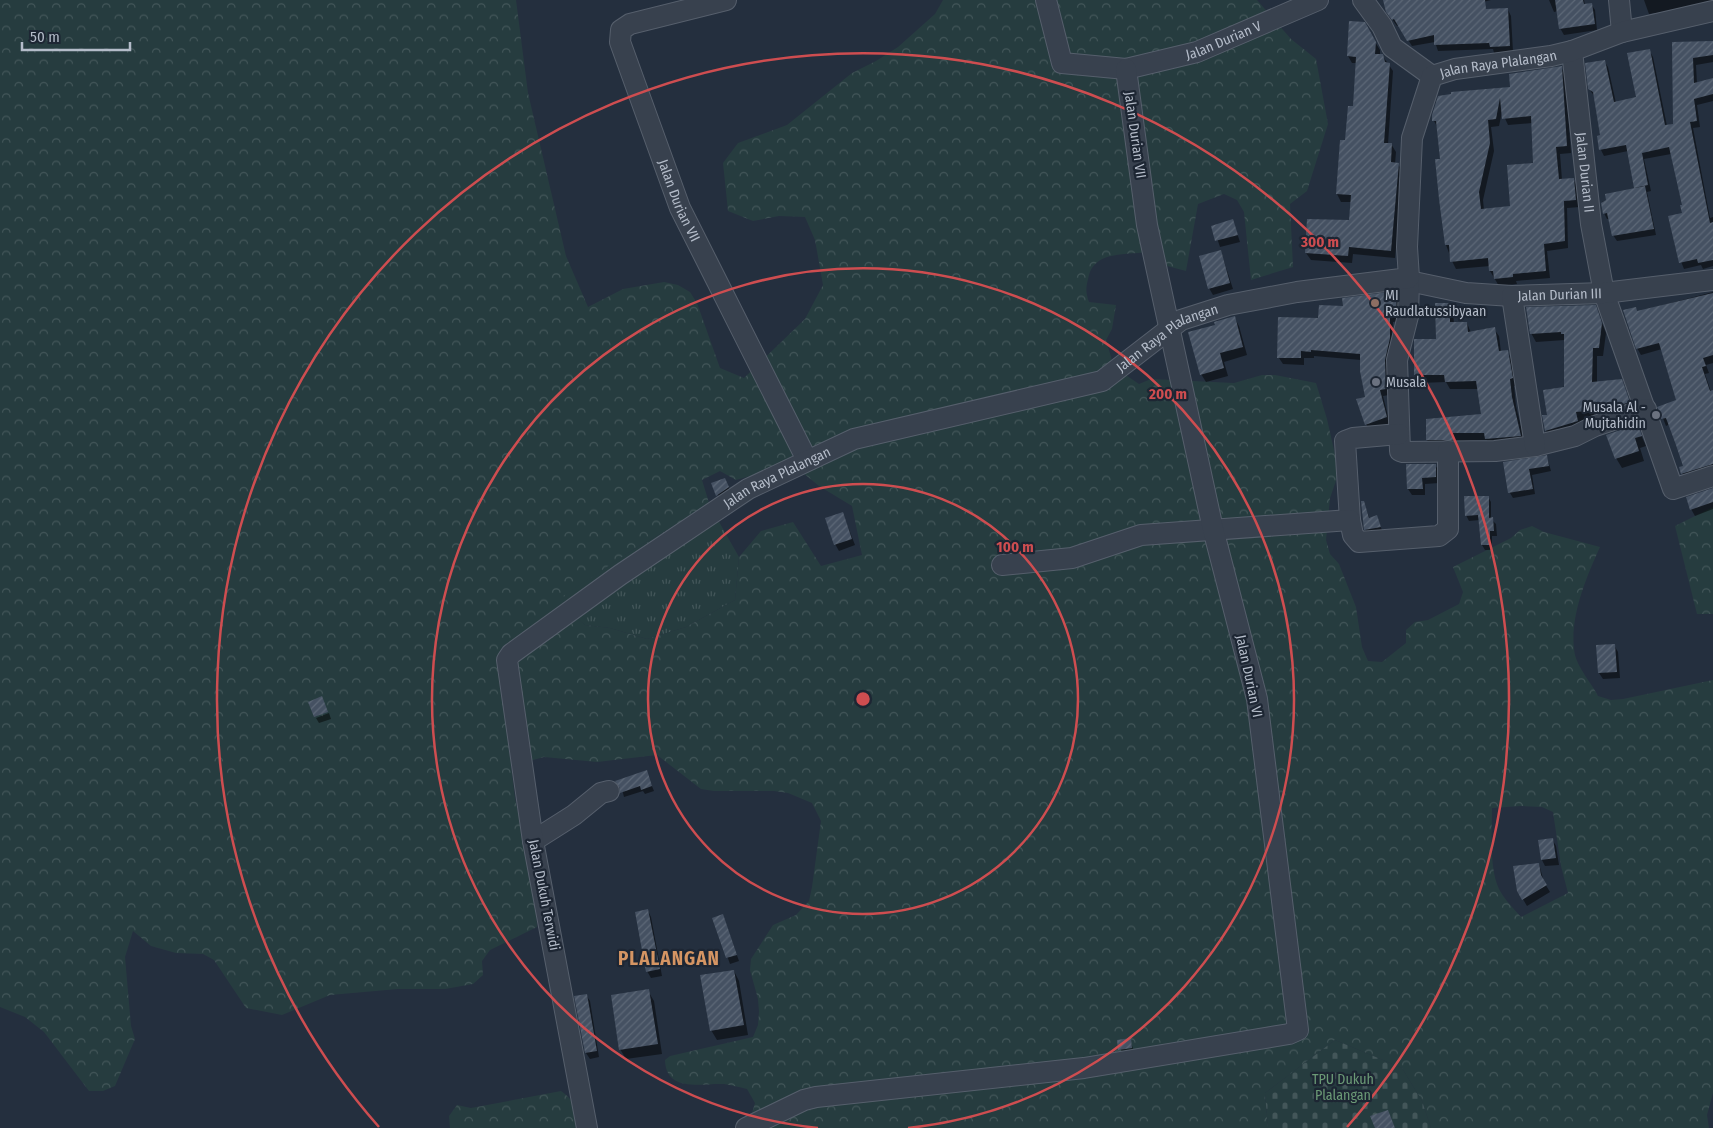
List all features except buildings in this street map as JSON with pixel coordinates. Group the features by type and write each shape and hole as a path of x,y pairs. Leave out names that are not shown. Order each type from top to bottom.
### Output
{"street":[{"name":"Jalan Durian VII","path":"726,0 630,24 621,30 620,42 680,208 807,460"},
{"path":"1046,0 1062,63 1126,69"},
{"name":"Jalan Durian V","path":"1126,69 1197,52 1317,0"},
{"path":"1363,0 1382,26 1392,47 1432,76"},
{"path":"1619,0 1622,32"},
{"name":"Jalan Raya Plalangan","path":"507,660 525,643 748,489 807,460 854,440 1102,381 1181,320 1228,305 1297,292 1409,280 1408,247 1412,138 1432,76 1455,69 1551,56 1572,51 1622,32 1713,11"},
{"name":"Jalan Durian II","path":"1572,51 1592,224 1604,293 1674,490 1713,476"},
{"name":"Jalan Durian VII","path":"1126,69 1147,225 1170,328"},
{"path":"1409,280 1408,316 1397,360 1399,448 1403,452 1495,451 1528,446 1575,436 1595,426 1646,409"},
{"name":"Jalan Durian III","path":"1409,280 1466,293 1512,296 1604,293 1713,280"},
{"path":"1512,296 1528,446"},
{"name":"Jalan Durian VI","path":"746,1128 804,1100 816,1097 1084,1068 1289,1034 1298,1030 1257,699 1213,529 1170,328"},
{"path":"1399,434 1353,438 1345,441 1350,520 1353,535 1358,542 1444,535 1448,529 1448,451"},
{"path":"1002,566 1072,558 1141,535 1350,520"},
{"name":"Jalan Dukuh Terwidi","path":"507,660 533,842 587,1128"},
{"path":"533,842 574,815 601,793 609,790"}],"green space":[{"path":"0,0 516,0 528,93 566,256 588,307 623,289 664,282 678,285 690,292 697,303 720,368 744,378 805,319 823,285 815,240 805,217 779,216 753,221 728,211 723,163 738,143 787,125 852,73 898,47 935,14 943,0 1257,0 1291,39 1316,59 1328,124 1307,191 1290,204 1293,267 1251,280 1244,212 1237,200 1224,194 1198,204 1186,271 1156,263 1147,252 1121,254 1105,258 1093,267 1087,286 1089,302 1116,305 1112,329 1106,340 1114,367 1139,384 1151,379 1234,383 1262,375 1275,375 1316,383 1327,419 1339,472 1330,498 1326,540 1330,554 1339,564 1356,607 1362,647 1368,661 1382,662 1406,643 1406,630 1415,622 1428,620 1459,604 1463,592 1453,567 1511,538 1520,530 1532,526 1544,532 1600,547 1589,572 1576,614 1573,642 1575,655 1582,671 1598,696 1611,700 1623,699 1713,680 1713,1093 1707,1115 1709,1128 1431,1128 1422,1101 1402,1068 1335,1040 1265,1093 1268,1128 744,1128 749,1123 755,1103 747,1089 724,1084 695,1085 678,1082 671,1078 665,1060 670,1056 753,1037 758,1025 759,1012 758,999 750,970 751,959 773,925 796,915 809,901 821,821 812,803 788,793 701,789 657,755 597,762 544,757 511,766 515,798 535,888 537,927 490,950 482,961 483,975 473,984 445,989 398,989 330,995 282,1015 246,1008 214,960 203,954 176,953 151,946 133,931 125,957 131,1026 135,1039 115,1086 103,1091 89,1091 44,1032 25,1017 0,1007","holes":["792,464 819,486 852,506 862,555 821,566 793,522 761,531 739,557 735,600 686,627 647,639 610,628 585,625 557,600 637,547 710,506 702,480 720,471 736,480","1542,807 1553,812 1561,866 1568,893 1521,917 1499,889 1492,860 1492,808"]},
{"path":"710,506 739,557 735,600 686,627 647,639 610,628 585,625 556,600 637,547"},
{"path":"1713,507 1713,614 1697,614 1675,526"},
{"name":"TPU Dukuh Plalangan","path":"1335,1040 1402,1068 1422,1101 1431,1128 1268,1128 1265,1093"},
{"path":"561,1091 573,1103 576,1128 450,1128 449,1116 457,1105 471,1108"}],"place":[{"name":"MI Raudlatussibyaan","path":"1375,303"},
{"name":"Musala","path":"1376,382"},
{"name":"Musala Al - Mujtahidin","path":"1656,415"}],"district":[{"name":"PLALANGAN","path":"669,958"}]}
